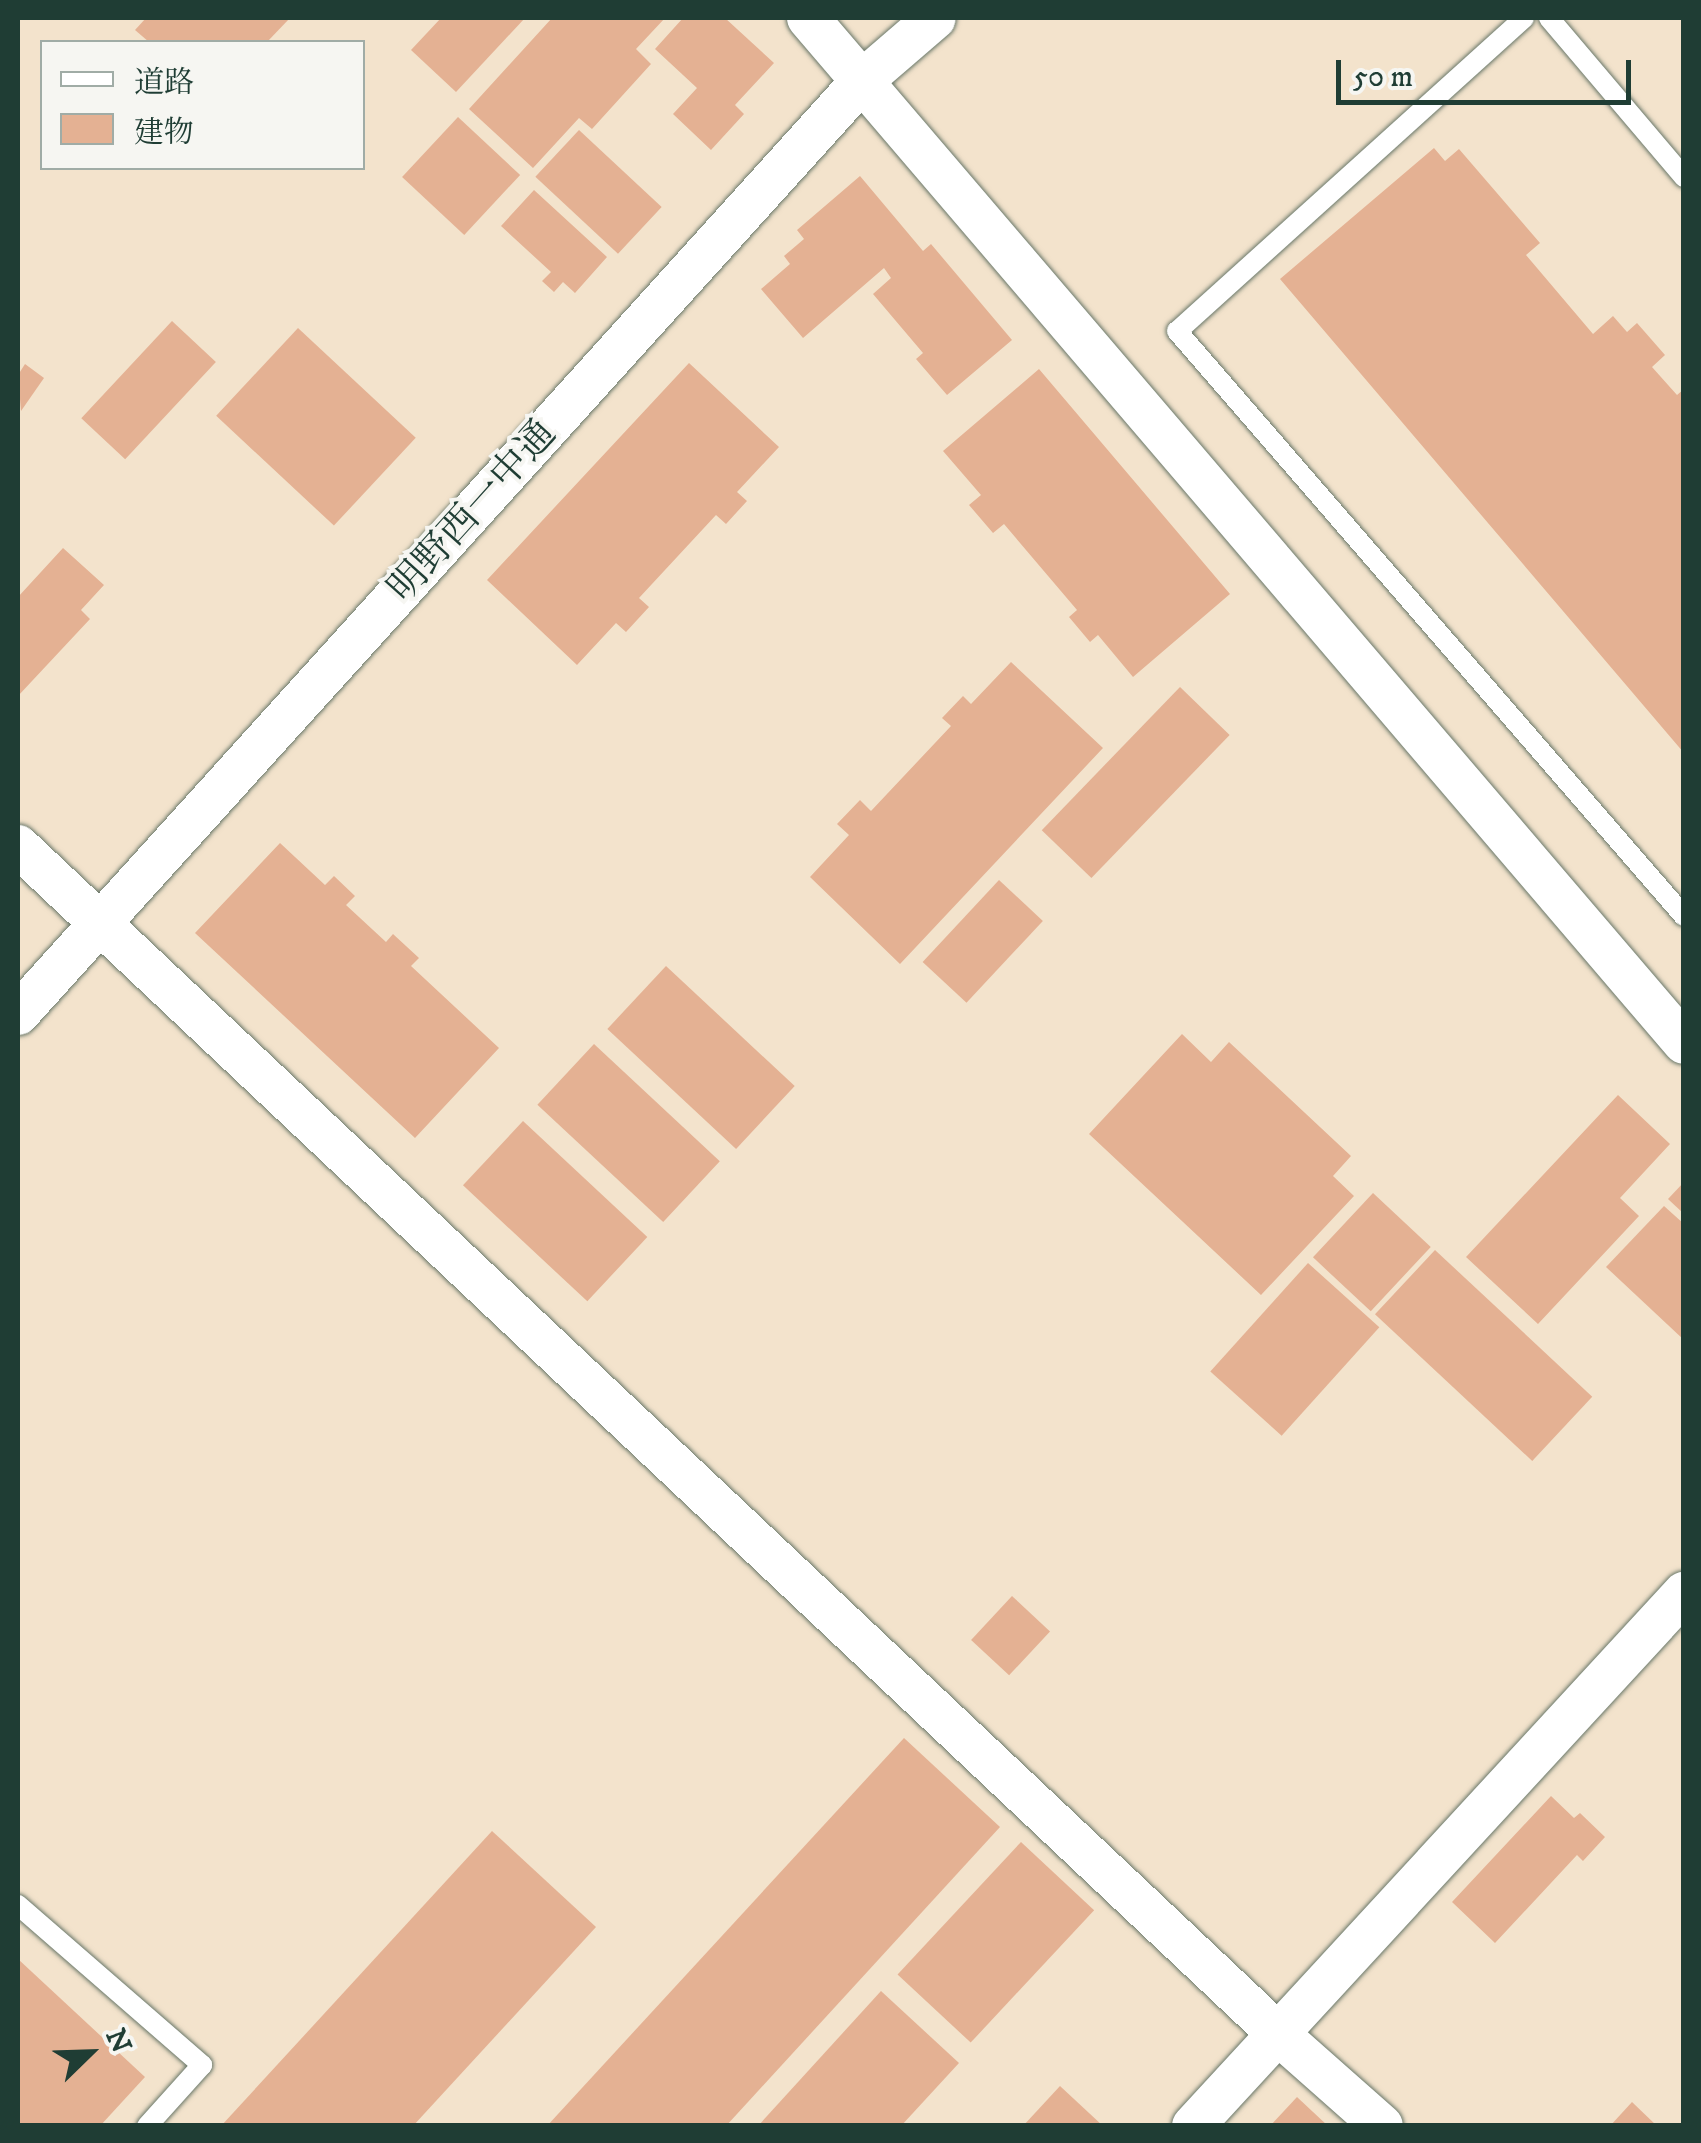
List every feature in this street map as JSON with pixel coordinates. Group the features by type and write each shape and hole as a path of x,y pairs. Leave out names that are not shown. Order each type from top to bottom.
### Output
{"street":[{"path":"808,18 1684,1043"},
{"name":"明野西一中通","path":"18,1014 862,81 935,18"},
{"path":"18,846 1278,2033 1382,2126"},
{"path":"1193,2126 1684,1593"}],"lane":[{"path":"1524,18 1177,331 1684,916"},
{"path":"1549,18 1684,178"},
{"path":"18,1904 202,2065 147,2126"}],"building":[{"path":"146,18 290,18 269,40 147,40 135,30"},
{"path":"441,18 525,18 456,92 411,50"},
{"path":"552,18 665,18 636,49 651,64 592,129 579,118 533,168 469,109"},
{"path":"683,18 725,18 774,63 735,105 744,114 711,150 673,114 697,88 655,49"},
{"path":"458,117 520,175 464,235 402,177"},
{"path":"579,130 662,207 618,254 535,177"},
{"path":"1434,148 1445,161 1459,149 1540,243 1526,255 1593,334 1613,316 1627,332 1637,323 1665,355 1652,367 1677,395 1684,389 1684,753 1280,279"},
{"path":"860,176 923,251 931,244 1012,340 947,395 916,359 923,353 873,294 891,278 884,268 803,338 761,289 790,264 784,256 804,239 797,230"},
{"path":"534,190 607,257 575,293 563,282 554,292 542,281 551,272 501,226"},
{"path":"172,321 216,362 125,459 81,418"},
{"path":"298,328 416,438 334,526 216,416"},
{"path":"689,363 779,447 737,492 747,501 726,524 716,515 639,598 649,607 626,632 616,623 577,665 487,580"},
{"path":"25,364 44,378 21,411 18,375"},
{"path":"1039,369 1230,594 1133,677 1098,635 1090,642 1069,617 1077,610 1004,524 993,533 969,505 981,495 943,451"},
{"path":"63,548 104,585 81,610 90,619 18,696 18,597"},
{"path":"1011,662 1103,748 900,964 810,877 849,835 837,824 860,800 871,811 951,726 942,718 963,696 971,704"},
{"path":"1180,687 1230,735 1091,878 1042,830"},
{"path":"280,843 325,885 334,876 355,896 346,905 386,942 393,934 419,958 411,966 499,1048 415,1138 195,933"},
{"path":"999,880 1043,921 966,1003 923,962"},
{"path":"666,966 795,1086 736,1149 607,1029"},
{"path":"1182,1034 1211,1062 1229,1042 1351,1156 1333,1176 1354,1196 1261,1295 1089,1134"},
{"path":"594,1044 720,1161 663,1222 537,1105"},
{"path":"1618,1095 1670,1144 1620,1198 1639,1216 1538,1324 1466,1257"},
{"path":"523,1121 647,1237 587,1301 463,1185"},
{"path":"1684,1182 1684,1214 1668,1199"},
{"path":"1373,1193 1431,1247 1371,1311 1313,1257"},
{"path":"1664,1206 1684,1224 1684,1340 1606,1267"},
{"path":"1435,1250 1592,1397 1532,1461 1375,1314"},
{"path":"1308,1263 1379,1327 1282,1436 1210,1371"},
{"path":"1012,1596 1050,1631 1009,1675 971,1640"},
{"path":"904,1738 1000,1827 726,2126 547,2126"},
{"path":"1551,1796 1574,1818 1580,1813 1605,1837 1583,1861 1577,1855 1495,1943 1452,1902"},
{"path":"492,1831 596,1927 413,2126 221,2126"},
{"path":"1021,1842 1094,1910 971,2043 898,1974"},
{"path":"18,1959 145,2077 100,2126 18,2126"},
{"path":"881,1991 959,2063 901,2126 758,2126"},
{"path":"1060,2086 1103,2126 1023,2126"},
{"path":"1297,2097 1328,2126 1270,2126"},
{"path":"1632,2102 1657,2126 1610,2126"}]}
